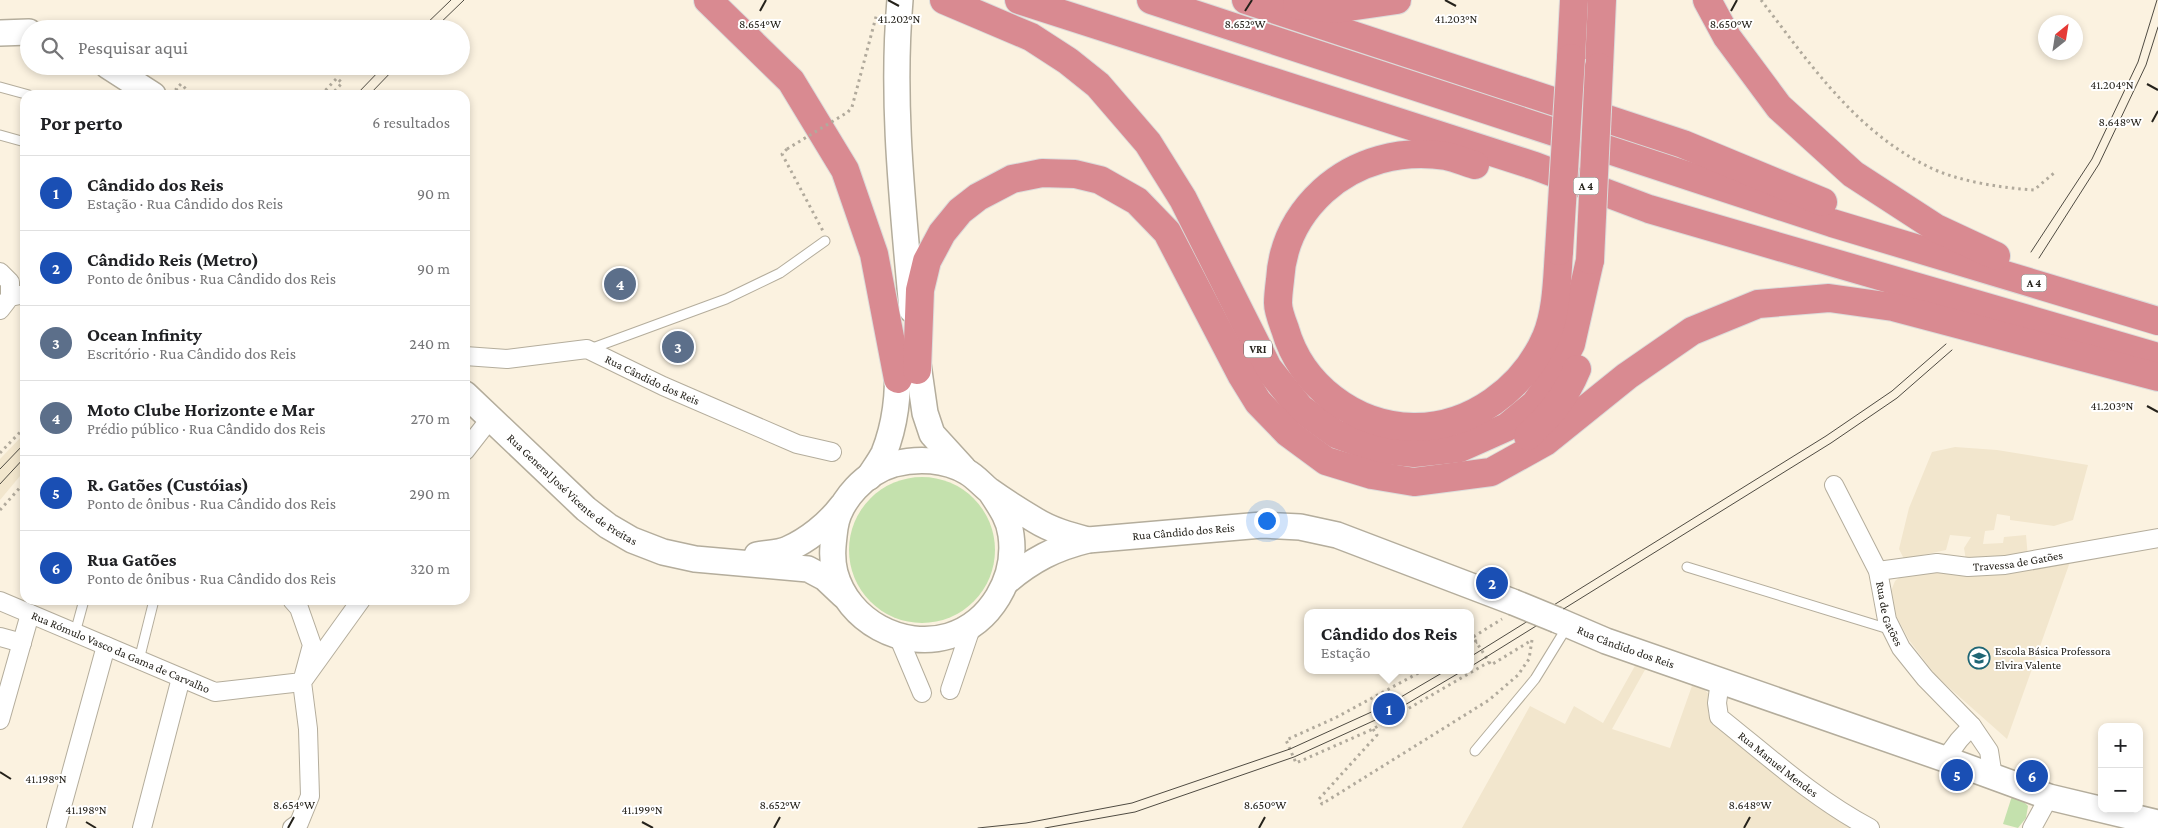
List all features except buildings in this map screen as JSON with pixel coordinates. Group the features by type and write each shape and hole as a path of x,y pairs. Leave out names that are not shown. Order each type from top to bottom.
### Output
{"highway":[{"path":"708,0 791,81 845,170 874,254 908,374"},
{"name":"VRI","path":"944,0 1031,37 1068,61 1098,85 1148,143 1183,198 1268,368 1300,408 1336,434 1377,449 1414,453 1460,448 1507,427 1535,404 1553,379 1571,344 1590,260 1602,0"},
{"name":"A 4","path":"1019,0 1535,166 1649,209 2158,357"},
{"name":"A 4","path":"1151,0 1832,222 2158,321"},
{"path":"1246,0 1683,144 1970,263"},
{"path":"1271,0 1335,9 1397,0"},
{"name":"VRI","path":"1574,0 1571,58 1559,251 1555,298 1547,335 1531,365 1510,389 1478,412 1448,423 1414,427 1379,422 1342,406 1309,378 1289,345 1278,305 1280,268 1290,231 1310,203 1335,180 1362,166 1396,155 1446,156 1539,184 1649,209"},
{"path":"1706,0 1727,37 1779,107 1853,174 1936,228 2097,303"},
{"path":"908,374 920,290 927,261 942,233 960,211 972,202 1012,179 1042,173 1075,174 1100,180 1137,201 1168,232 1242,376 1258,402 1288,433 1326,461 1372,475 1414,482 1491,472 1545,442 1627,376 1692,331 1758,304 1829,298 1893,307 2158,377"},
{"name":"VRI","path":"1459,476 1521,442 1551,415 1567,392 1586,349 1596,304 1590,260"}],"main road":[{"path":"886,0 884,34 886,175 908,374 932,434 967,472"},
{"path":"884,34 900,0"},
{"path":"0,32 20,32"},
{"path":"122,75 145,90"},
{"path":"869,476 884,454 898,399 908,374"},
{"name":"Rua General José Vicente de Freitas","path":"470,399 586,509 608,526 632,540 663,552 695,559"},
{"name":"Rua Cândido dos Reis","path":"990,491 1004,511 1011,534 1012,558 1006,582 993,606 972,625 949,636 924,640 898,636 877,628 859,614 845,596 835,573 832,549 836,524 846,501 856,488 869,476 892,465 917,460 943,462 967,472 990,491 1036,521 1055,530 1088,540"},
{"path":"695,559 787,550 813,534 833,518 846,501"},
{"name":"Rua Cândido dos Reis","path":"1006,582 1036,558 1064,546 1088,540 1262,525 1300,527 1337,535 1509,610 1563,622 1606,641 1945,759 2049,798 2158,823"},
{"path":"695,559 766,566 792,566 808,569 825,578 845,596"}],"street":[{"path":"0,272 10,282 12,300"},
{"path":"470,356 507,360 587,350"},
{"name":"Rua Cândido dos Reis","path":"587,350 663,386 797,444 832,452"},
{"path":"470,445 490,419"},
{"name":"Rua de Gatões","path":"1834,485 1878,571 1887,620 1901,648 1925,678 1972,726 1989,751 1993,777"},
{"name":"Travessa de Gatões","path":"1878,571 1937,563 1967,567 2005,565 2158,538"},
{"name":"Rua Rómulo Vasco da Gama de Carvalho","path":"0,602 215,692 302,682"},
{"path":"292,828 300,823 310,796 308,729 302,682 312,646 296,605"},
{"path":"302,682 357,605"},
{"path":"0,720 30,614"},
{"path":"950,690 972,625"},
{"path":"0,636 22,643"},
{"path":"898,636 922,693"},
{"path":"56,828 106,646"},
{"path":"142,828 181,678"},
{"name":"Rua Manuel Mendes","path":"1720,681 1717,704 1719,716 1815,795 1870,828"},
{"path":"1945,759 1958,740 1972,726"},
{"path":"2032,828 2049,798"}],"lane":[{"path":"0,86 20,92"},
{"path":"0,135 20,141"},
{"path":"587,350 726,299 780,273 825,240"},
{"path":"1687,566 1892,630"},
{"path":"75,633 83,605"},
{"path":"139,660 153,605"},
{"path":"1475,751 1535,679 1563,622"}],"path":[{"path":"1761,0 1832,89 1877,134 1904,153 1928,167 1970,180 2010,188 2034,190 2054,173"},
{"path":"825,240 826,235 782,154 787,149 848,112 852,107 884,34"},
{"path":"326,90 337,78 342,83 336,90"},
{"path":"177,90 182,84 187,90"},
{"path":"0,453 20,432"},
{"path":"0,510 20,488"},
{"path":"1474,636 1509,610"},
{"path":"1373,729 1377,735 1319,799 1322,804 1489,700 1518,675 1529,659 1532,640 1491,665 1474,638"},
{"path":"1474,670 1488,662"},
{"path":"1417,674 1335,718 1286,740 1296,763 1373,729 1467,674"}],"shaded area":[{"path":"20,438 20,476 0,500 0,459"},
{"path":"1955,447 1997,450 2088,465 2073,520 2054,526 2010,520 2010,516 1997,514 1994,530 1985,531 1983,544 2003,543 2004,537 2026,535 2028,558 1967,567 1964,548 1971,537 1950,535 1946,550 1904,559 1899,549 1909,508 1932,452"},
{"name":"Escola Básica Professora Elvira Valente","path":"2070,562 2007,739 1936,676 1909,640 1893,610 1891,591 1895,581 1904,574"},
{"path":"1636,664 1646,668 1612,729 1670,748 1693,683 1699,685 1710,695 1708,714 1733,736 1857,828 1462,828 1530,706 1565,724 1574,706 1603,723"}],"green space":[{"path":"922,477 950,482 974,498 990,522 995,550 990,578 974,602 950,618 922,623 894,618 870,602 854,578 849,550 854,522 870,498 894,482"},
{"path":"2012,796 2028,806 2026,818 2018,828 2003,824"}],"tram line":[{"path":"430,20 451,0"},
{"path":"443,20 464,0"},
{"path":"2031,252 2092,159 2138,62 2157,0"},
{"path":"2039,258 2099,164 2146,65 2158,27"},
{"path":"361,90 375,75"},
{"path":"374,90 388,75"},
{"path":"1474,655 1826,436 1892,391 1946,344"},
{"path":"1474,665 1831,443 1897,398 1952,350"},
{"path":"0,469 20,448"},
{"path":"0,484 20,462"},
{"path":"978,828 1026,823 1132,803 1290,749 1389,704 1440,674"},
{"path":"1045,828 1135,812 1294,757 1393,712 1457,674"}],"place":[{"name":"Moto Clube Horizonte e Mar","path":"620,284"},
{"name":"Ocean Infinity","path":"678,347"},
{"name":"Cândido Reis (Metro)","path":"1492,583"},
{"name":"Escola Básica Professora Elvira Valente","path":"1979,658"},
{"name":"Cândido dos Reis","path":"1389,709"},
{"name":"R. Gatões (Custóias)","path":"1957,775"},
{"name":"Rua Gatões","path":"2032,776"}]}
